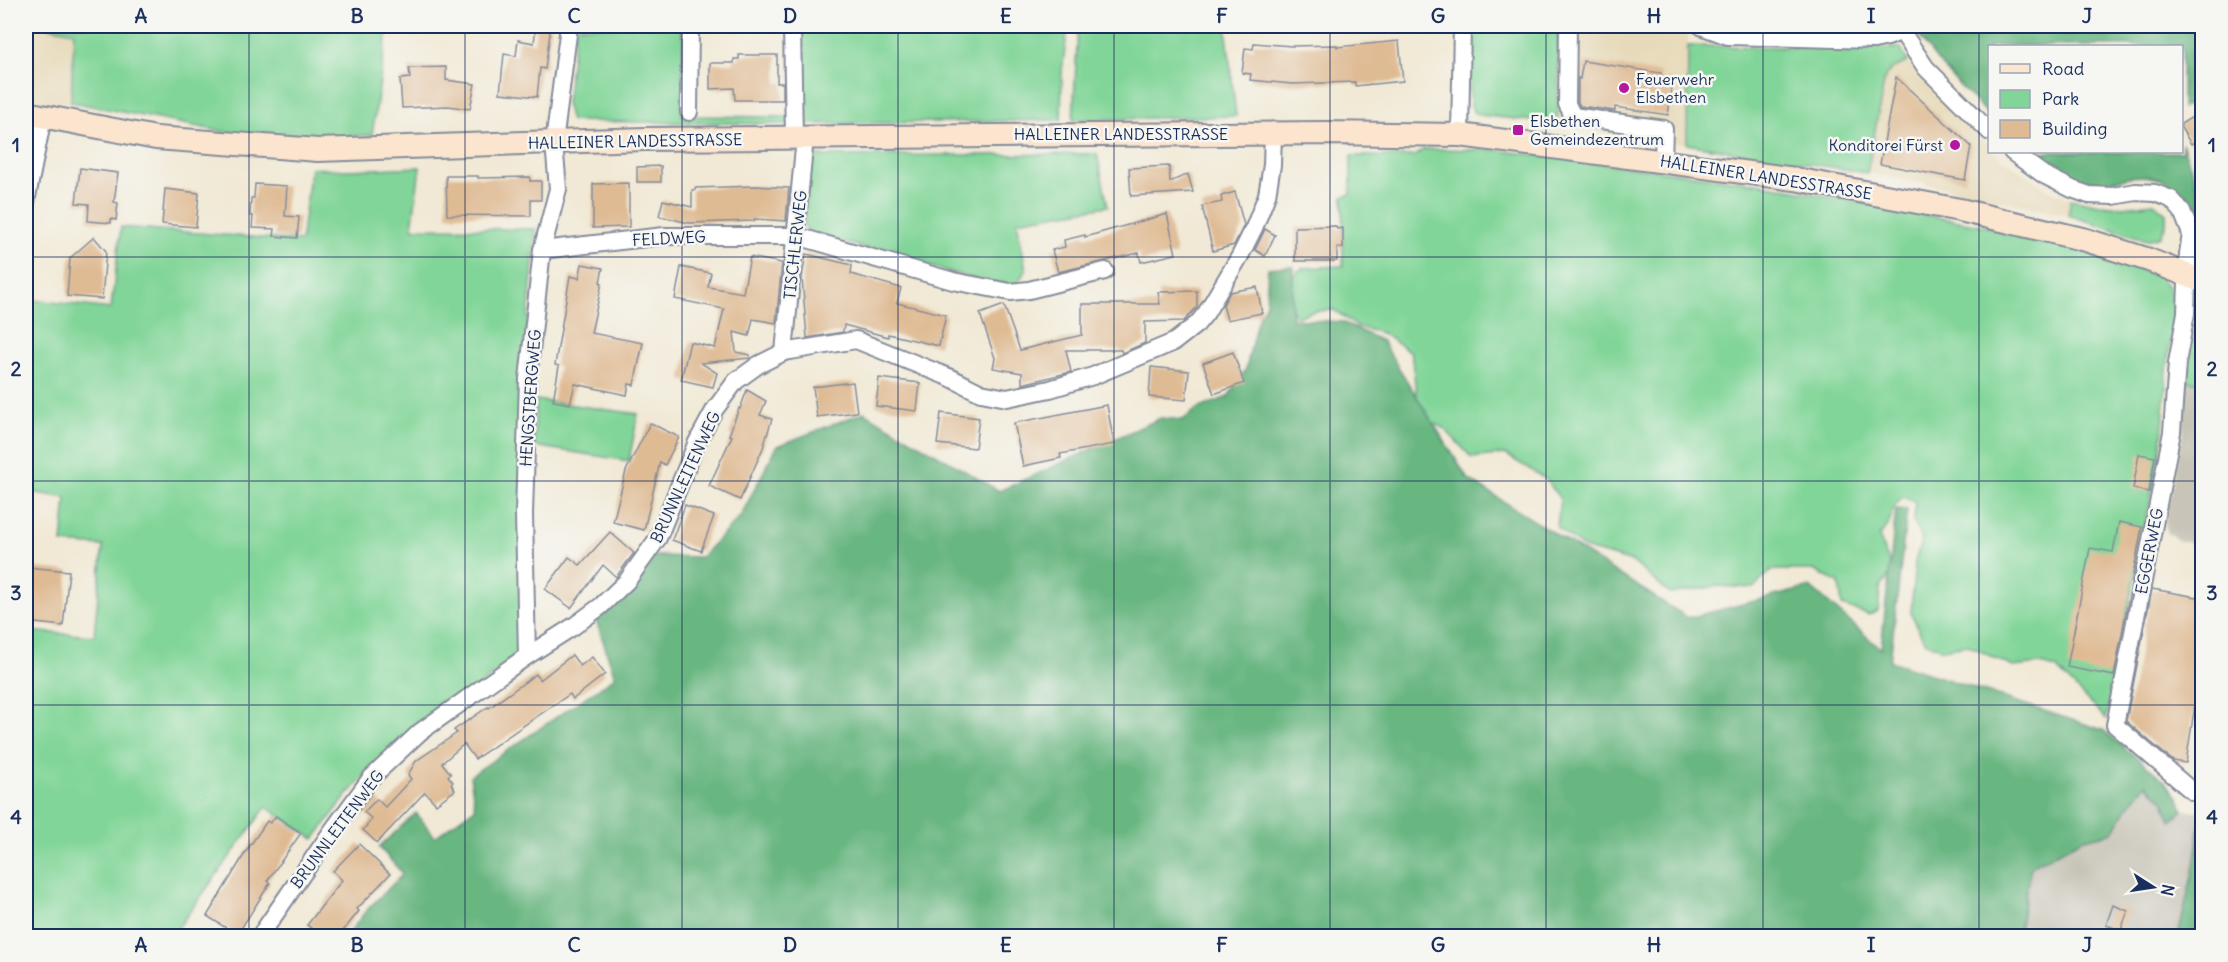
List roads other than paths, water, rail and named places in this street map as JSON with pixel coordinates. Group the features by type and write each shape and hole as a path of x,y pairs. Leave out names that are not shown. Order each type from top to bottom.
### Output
{"main road":[{"name":"HALLEINER LANDESSTRASSE","path":"34,115 156,138 330,150 645,139 1273,133 1460,135 1795,179 1960,210 2086,240 2195,278"}],"street":[{"name":"HENGSTBERGWEG","path":"527,656 524,514 528,379 542,250 558,189 554,142 569,26"},
{"path":"689,112 690,26"},
{"name":"TISCHLERWEG","path":"784,352 797,236 799,138 792,26"},
{"path":"1460,135 1461,26"},
{"path":"1568,26 1567,104 1573,116 1664,129 1663,161"},
{"path":"1701,26 1728,36 1874,40 1888,37 1900,28 1926,68 1988,131"},
{"path":"26,202 34,115"},
{"name":"BRUNNLEITENWEG","path":"260,936 371,778 420,732 527,656 574,626 601,606 627,581 658,538 697,442 715,409 736,381 758,365 784,352 856,340 951,378 981,393 1007,398 1050,389 1093,376 1174,342 1206,313 1254,228 1266,195 1272,165 1273,133"},
{"path":"2013,153 2044,175 2089,195 2113,196 2136,192 2155,193 2171,199 2197,231 2195,278"},
{"name":"FELDWEG","path":"542,250 664,236 797,236 953,281 1010,292 1029,290 1105,271"},
{"name":"EGGERWEG","path":"2193,792 2115,725 2171,440 2178,363 2186,313 2195,278"}],"place":[{"name":"Feuerwehr Elsbethen","path":"1624,88"},
{"name":"Elsbethen Gemeindezentrum","path":"1518,130"},
{"name":"Konditorei Fürst","path":"1955,145"}]}
